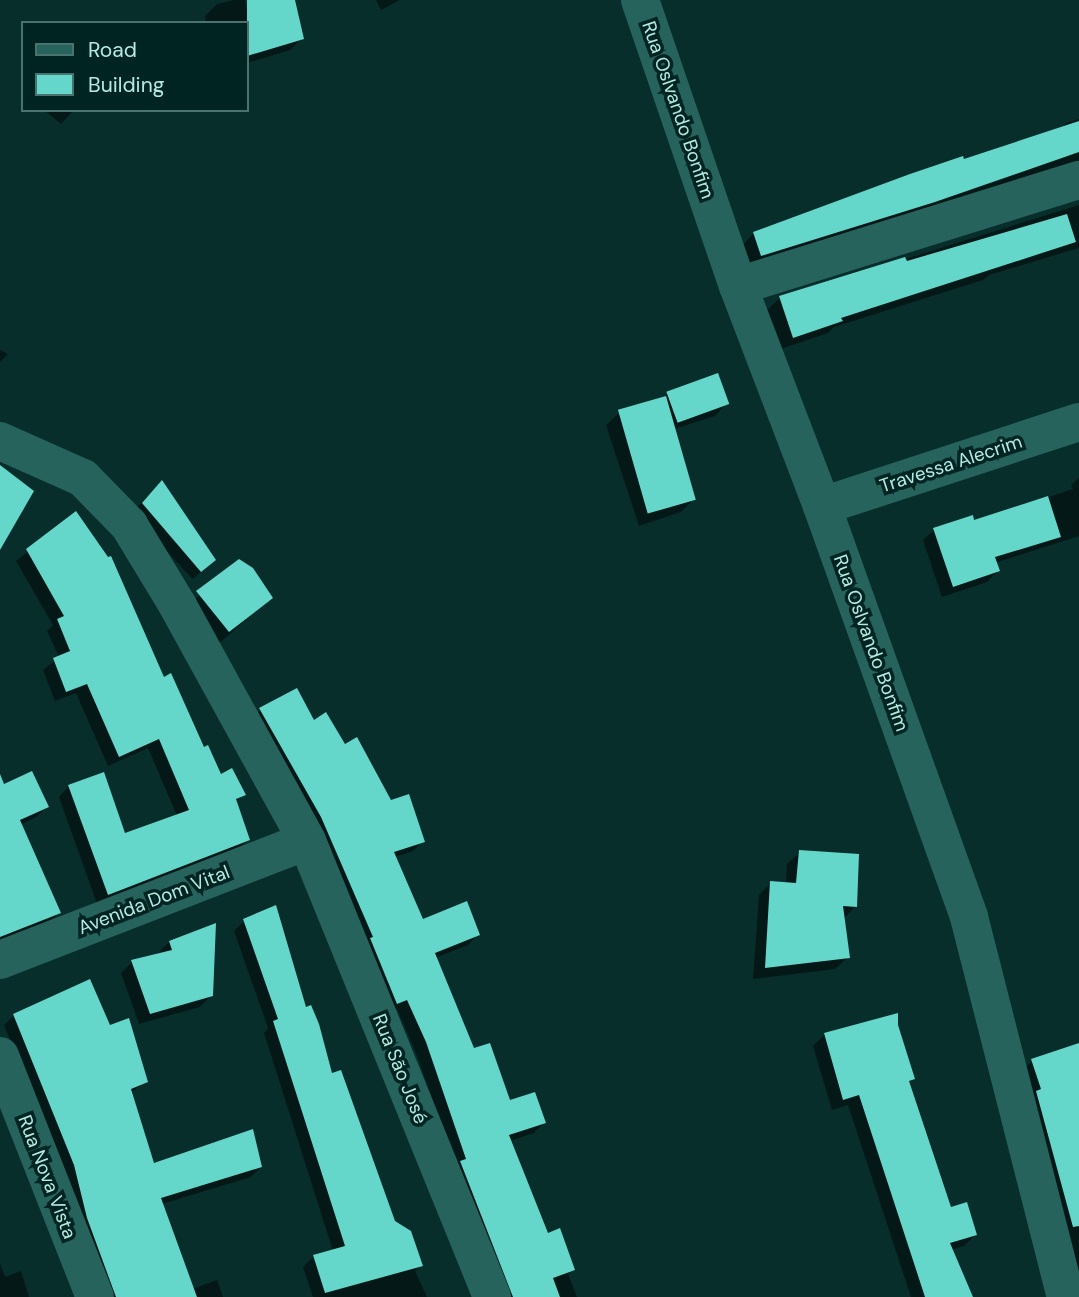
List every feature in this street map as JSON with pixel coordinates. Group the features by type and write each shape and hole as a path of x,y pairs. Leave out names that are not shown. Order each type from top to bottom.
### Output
{"street":[{"name":"Rua Oslvando Bonfim","path":"640,0 738,286 822,506 969,918 1066,1297"},
{"path":"738,286 1079,180"},
{"name":"Travessa Alecrim","path":"822,506 1079,422"},
{"name":"Rua São José","path":"0,440 83,478 130,525 307,841 492,1297"},
{"name":"Avenida Dom Vital","path":"0,960 307,841"},
{"name":"Rua Nova Vista","path":"0,1056 95,1297"}],"building":[{"path":"247,0 295,0 304,39 248,56"},
{"path":"1079,121 1079,152 935,202 761,256 753,232 910,174"},
{"path":"1067,214 1076,242 841,318 843,321 793,338 779,296 905,257 907,261"},
{"path":"718,373 729,404 678,423 666,392"},
{"path":"666,396 696,500 648,514 618,410"},
{"path":"0,465 34,491 0,550"},
{"path":"162,480 216,560 201,572 142,503"},
{"path":"1048,496 1061,537 995,557 1000,571 953,587 933,528 973,515 974,520"},
{"path":"76,511 108,557 111,556 164,677 171,673 204,747 208,745 221,774 232,768 246,795 236,799 250,840 108,895 68,785 104,772 125,833 189,810 159,739 119,757 87,684 66,692 53,658 70,651 57,619 64,616 26,549"},
{"path":"239,559 253,568 273,598 229,632 196,591"},
{"path":"297,688 314,720 326,712 345,744 357,737 391,800 409,794 425,842 394,852 423,919 467,901 480,935 435,953 474,1048 490,1043 510,1100 535,1092 546,1123 509,1135 548,1233 560,1228 575,1270 553,1278 560,1297 513,1297 460,1161 466,1159 426,1042 407,1000 397,1004 370,938 373,937 321,817 259,708"},
{"path":"32,771 49,807 20,820 61,913 0,937 0,774 4,784"},
{"path":"799,850 859,854 857,907 843,906 850,958 765,968 770,881 796,883"},
{"path":"276,905 306,1007 311,1005 319,1024 332,1073 341,1070 395,1221 411,1231 423,1266 325,1293 313,1255 345,1246 273,1021 278,1019 243,919"},
{"path":"216,923 213,996 150,1014 131,960 172,950 169,941"},
{"path":"90,979 110,1025 129,1018 148,1082 131,1089 154,1163 253,1129 262,1167 161,1198 197,1297 116,1297 87,1218 74,1165 13,1014"},
{"path":"898,1013 898,1025 915,1079 909,1081 951,1207 967,1202 977,1235 950,1243 973,1297 925,1297 859,1095 843,1100 824,1033"},
{"path":"1079,1043 1079,1226 1073,1227 1036,1091 1041,1089 1031,1059"}]}
